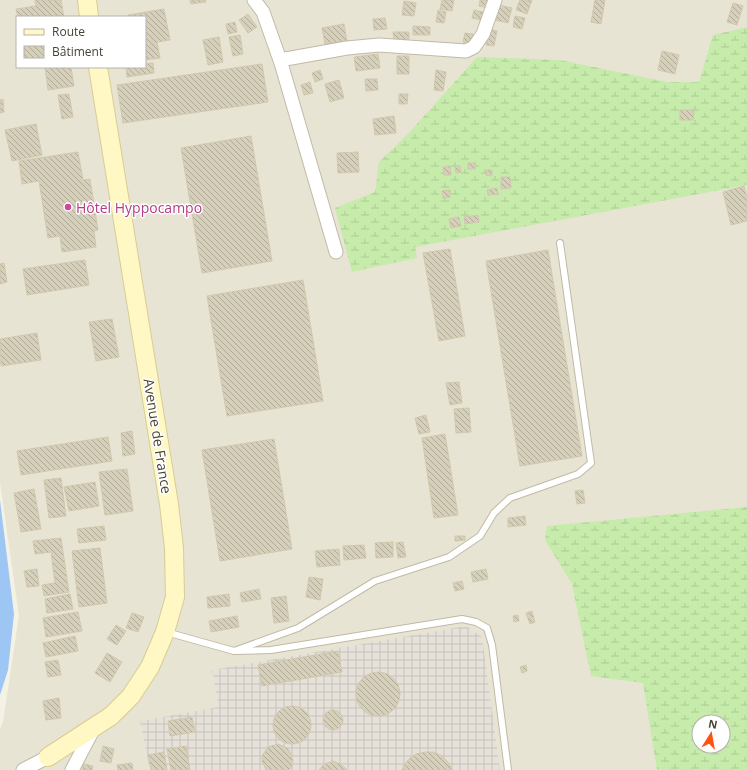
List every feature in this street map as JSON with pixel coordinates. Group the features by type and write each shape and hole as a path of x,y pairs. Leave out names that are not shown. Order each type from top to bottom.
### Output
{"street":[{"path":"87,0 89,16"},
{"path":"254,0 263,12 280,60 336,252"},
{"path":"280,60 347,48 379,45 466,51 474,47 483,34 495,0"},
{"name":"Avenue de France","path":"48,757 111,716 131,696 150,667 165,632 174,597 174,548 169,504 98,68"},
{"path":"72,770 94,727"},
{"path":"23,770 48,757"}],"lane":[{"path":"234,651 298,628 375,581 449,558 480,536 494,513 510,498 578,474 591,462 560,243"},
{"path":"165,632 234,651 271,650 462,618 476,622 487,628 492,645 508,770"}],"shaded area":[{"path":"0,0 747,0 747,770 0,770 0,729 3,722 19,616 0,482"},
{"path":"466,626 482,637 500,770 150,770 140,721 219,707 212,670"}],"green space":[{"path":"747,27 747,185 415,247 417,258 352,272 335,208 375,192 379,162 408,134 477,57 560,60 667,82 699,82 713,35"},
{"path":"747,507 747,770 657,770 643,683 591,676 572,584 545,540 547,526"}],"water":[{"path":"0,500 14,614 8,670 0,695"}],"building":[{"path":"35,0 61,0 64,16 18,16 16,9 36,6"},
{"path":"190,0 205,0 206,2 191,4"},
{"path":"442,0 454,0 452,11 440,9"},
{"path":"480,0 491,0 489,8 479,6"},
{"path":"520,0 532,0 527,14 516,10"},
{"path":"595,0 605,0 601,24 591,22"},
{"path":"404,1 416,3 414,16 402,15"},
{"path":"733,3 743,6 737,25 727,22"},
{"path":"499,5 512,8 508,23 495,20"},
{"path":"164,9 170,40 157,42 160,58 146,60 146,16 128,15"},
{"path":"438,10 446,12 444,23 436,22"},
{"path":"474,10 487,13 485,21 472,18"},
{"path":"248,14 257,27 248,33 239,20"},
{"path":"515,16 525,18 522,29 513,27"},
{"path":"385,18 387,29 374,30 373,19"},
{"path":"235,22 237,32 228,34 226,24"},
{"path":"344,24 347,41 325,44 322,28"},
{"path":"413,26 430,27 430,35 413,35"},
{"path":"489,29 497,31 494,46 486,45"},
{"path":"393,32 409,32 409,39 394,40"},
{"path":"465,33 473,34 470,44 463,42"},
{"path":"240,35 243,54 233,56 229,37"},
{"path":"219,37 223,62 208,65 203,40"},
{"path":"662,51 679,55 675,74 658,70"},
{"path":"378,54 380,68 356,71 354,57"},
{"path":"397,56 409,56 409,74 397,74"},
{"path":"153,63 154,73 127,77 126,68 146,68 146,64"},
{"path":"262,64 268,102 123,123 117,85"},
{"path":"45,68 71,68 74,86 48,90"},
{"path":"320,70 323,79 315,82 312,73"},
{"path":"436,70 446,72 443,91 434,90"},
{"path":"365,79 377,79 378,90 366,91"},
{"path":"339,80 344,98 330,102 325,84"},
{"path":"310,82 313,93 304,95 301,85"},
{"path":"69,94 73,117 62,119 58,95"},
{"path":"399,94 408,94 407,104 399,104"},
{"path":"3,99 4,112 0,113 0,100"},
{"path":"680,110 694,110 693,120 680,120"},
{"path":"394,116 396,133 375,135 373,119"},
{"path":"36,124 42,155 12,161 5,130"},
{"path":"251,136 272,261 202,273 181,148"},
{"name":"Hôtel Hyppocampo","path":"78,152 83,180 90,179 98,230 94,231 96,247 62,252 60,236 48,238 39,181 22,184 19,161"},
{"path":"358,152 359,172 338,173 337,153"},
{"path":"468,163 475,163 475,169 468,169"},
{"path":"450,166 451,175 444,175 443,167"},
{"path":"455,166 460,166 461,172 456,173"},
{"path":"487,170 492,170 492,176 486,175"},
{"path":"501,177 510,177 511,188 501,189"},
{"path":"744,186 747,198 747,221 731,225 723,192"},
{"path":"497,188 498,194 488,195 487,190"},
{"path":"450,190 450,197 443,198 442,191"},
{"path":"478,215 479,222 465,224 464,217"},
{"path":"459,217 461,226 451,228 449,219"},
{"path":"450,249 465,336 439,341 423,253"},
{"path":"548,250 582,456 520,466 486,261"},
{"path":"85,260 89,285 27,295 23,269"},
{"path":"4,263 7,282 0,284 0,264"},
{"path":"303,280 323,401 227,416 207,296"},
{"path":"112,319 119,357 96,361 89,322"},
{"path":"37,333 41,360 1,366 0,339"},
{"path":"459,382 462,403 450,405 446,383"},
{"path":"469,408 471,432 456,433 454,409"},
{"path":"426,415 430,432 419,434 415,418"},
{"path":"132,431 135,454 123,456 121,433"},
{"path":"445,434 458,515 434,518 422,438"},
{"path":"108,437 112,461 21,475 17,451"},
{"path":"274,439 292,549 220,561 202,450"},
{"path":"127,469 133,511 105,515 99,472"},
{"path":"61,478 66,516 49,518 44,480"},
{"path":"95,482 99,506 69,511 64,487"},
{"path":"34,489 41,529 21,532 14,493"},
{"path":"583,490 585,503 577,504 575,491"},
{"path":"525,516 526,525 508,527 508,518"},
{"path":"104,526 106,540 79,543 77,529"},
{"path":"455,536 465,536 465,540 455,541"},
{"path":"61,538 69,592 44,596 42,585 55,583 51,552 35,554 33,541"},
{"path":"393,542 393,557 376,558 375,543"},
{"path":"403,542 406,557 398,558 396,543"},
{"path":"364,545 366,558 344,560 343,546"},
{"path":"100,548 107,603 79,607 72,551"},
{"path":"339,549 340,565 317,567 315,551"},
{"path":"37,569 39,586 27,587 24,571"},
{"path":"486,569 488,579 473,582 471,572"},
{"path":"309,577 323,579 320,600 306,597"},
{"path":"462,581 464,589 455,591 453,583"},
{"path":"259,589 261,599 242,602 240,593"},
{"path":"70,594 73,609 47,613 45,599"},
{"path":"229,594 230,606 208,608 207,597"},
{"path":"286,596 289,621 274,623 271,598"},
{"path":"532,611 535,622 530,624 526,613"},
{"path":"78,612 82,631 46,637 43,618"},
{"path":"132,613 144,617 138,632 126,628"},
{"path":"518,615 519,621 514,622 513,616"},
{"path":"237,616 239,627 211,632 209,621"},
{"path":"116,625 126,631 117,645 107,639"},
{"path":"75,636 78,651 46,657 43,643"},
{"path":"338,651 342,672 262,686 258,665"},
{"path":"107,653 122,662 110,682 95,673"},
{"path":"58,660 61,675 48,677 45,662"},
{"path":"526,665 527,671 522,673 520,667"},
{"path":"378,672 390,676 396,682 400,694 396,706 390,712 378,716 366,712 360,706 356,694 360,682 366,676"},
{"path":"59,698 61,718 46,720 43,701"},
{"path":"288,706 296,706 303,709 308,714 311,725 308,736 303,741 296,744 288,744 281,741 276,736 273,729 273,721 276,714 281,709"},
{"path":"333,710 340,713 343,720 340,727 333,730 326,727 323,720 326,713"},
{"path":"192,717 195,732 170,736 168,721"},
{"path":"278,744 287,748 290,752 293,761 292,766 289,770 266,770 262,761 262,756 268,747"},
{"path":"103,746 114,749 111,763 100,761"},
{"path":"186,746 190,770 171,770 167,749"},
{"path":"164,752 167,770 151,770 148,755"},
{"path":"433,752 442,756 448,762 452,770 402,770 409,759 416,754"},
{"path":"334,761 347,770 319,770 324,764"},
{"path":"132,763 133,770 118,770 117,765"},
{"path":"84,764 93,766 92,770 82,770"}],"place":[{"name":"Hôtel Hyppocampo","path":"68,207"}]}
